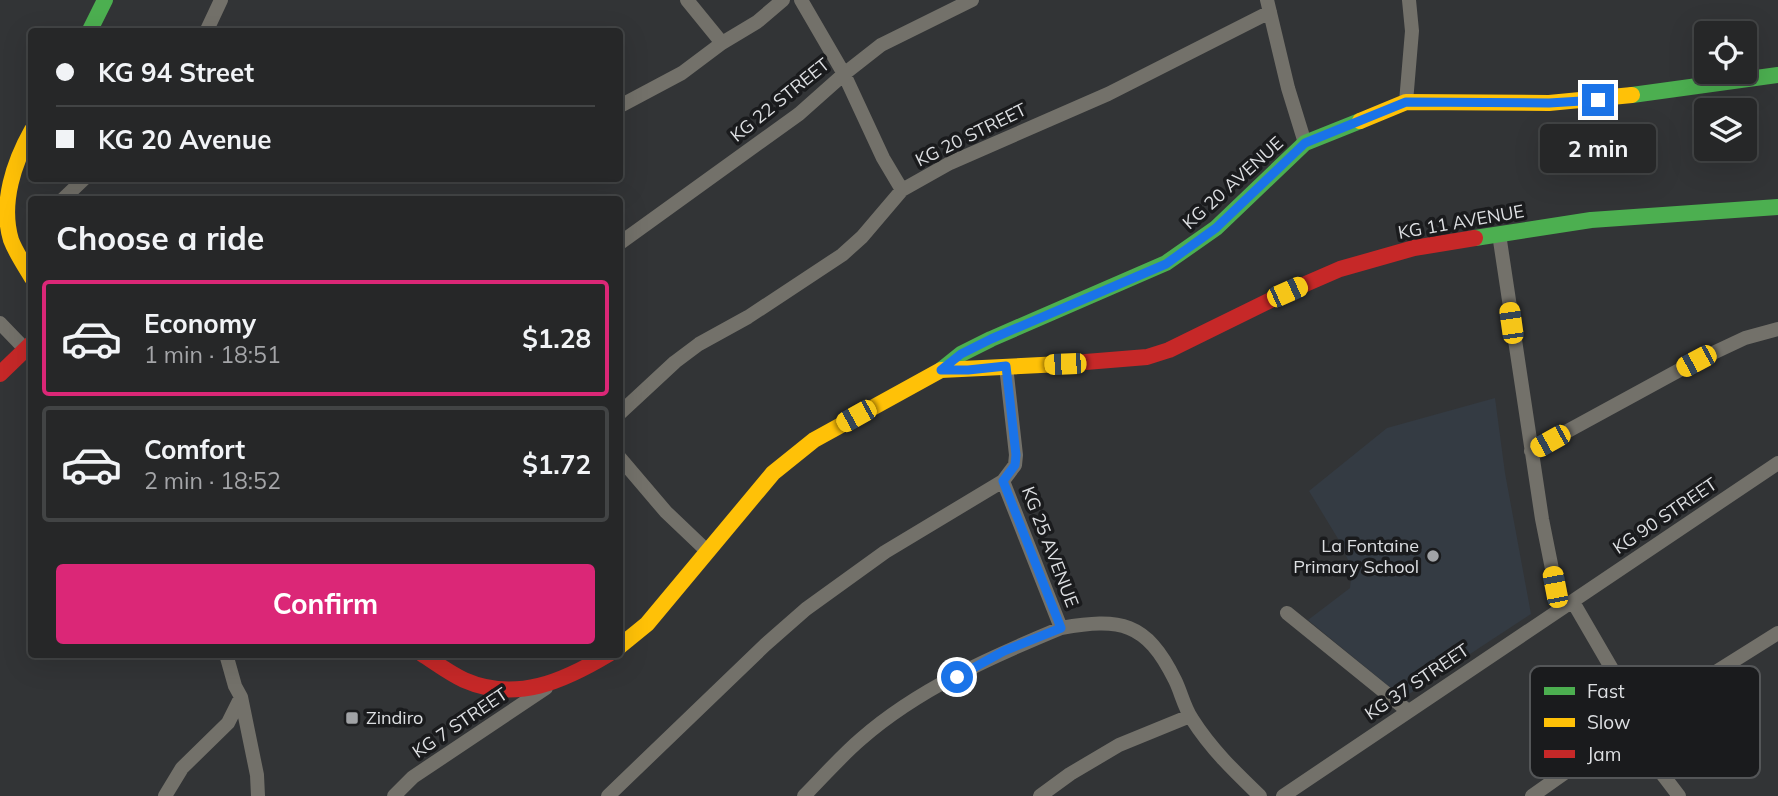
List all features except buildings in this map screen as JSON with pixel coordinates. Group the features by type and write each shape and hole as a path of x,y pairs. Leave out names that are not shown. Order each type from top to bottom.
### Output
{"main road":[{"path":"91,28 105,0"},
{"name":"KG 20 AVENUE","path":"623,644 647,624 773,473 792,456 824,434 941,370 961,354 1166,264 1216,228 1305,143 1406,102 1586,101 1778,75"},
{"path":"28,136 9,177 6,207 10,237 28,271"},
{"name":"KG 11 AVENUE","path":"941,370 1130,360 1169,350 1340,269 1414,248 1591,220 1778,207"},
{"path":"0,374 28,346"},
{"path":"429,658 467,681 493,689 520,691 550,685 579,674 603,658"}],"street":[{"path":"208,28 221,0"},
{"path":"687,0 722,43"},
{"path":"623,104 682,73 722,43 757,22 783,0"},
{"path":"802,0 844,74 883,158 902,190"},
{"name":"KG 22 STREET","path":"623,241 799,114 881,46 972,0"},
{"path":"1406,102 1412,31 1409,0"},
{"path":"1269,6 1287,88 1305,143"},
{"name":"KG 20 STREET","path":"623,410 675,362 699,344 748,317 842,255 862,237 902,190 950,163 1108,94 1269,6"},
{"path":"66,196 81,182"},
{"path":"1499,234 1531,451 1560,609"},
{"path":"0,323 28,346"},
{"path":"1531,451 1696,361 1745,338 1778,329"},
{"name":"KG 25 AVENUE","path":"1006,366 1016,455 1015,465 1003,481 1061,628 1112,622 1146,638 1159,651 1176,681 1190,716 1219,755 1260,796"},
{"path":"623,462 666,512 707,551"},
{"name":"KG 90 STREET","path":"1573,602 1778,463"},
{"path":"608,796 806,609 885,552 1003,481"},
{"path":"1573,602 1610,666"},
{"name":"KG 37 STREET","path":"1283,796 1573,602"},
{"path":"1287,613 1408,711"},
{"path":"804,796 861,739 901,709 1004,651 1061,628"},
{"path":"1725,666 1778,633"},
{"path":"227,658 235,686 241,696 257,775 258,796"},
{"name":"KG 7 STREET","path":"394,796 413,777 550,685"},
{"path":"165,796 182,768 228,723 241,696"},
{"path":"1040,796 1070,774 1119,745 1190,716"},
{"path":"1532,796 1557,778"},
{"path":"1665,778 1679,796"}],"shaded area":[{"name":"La Fontaine Primary School","path":"1495,398 1505,473 1531,614 1403,698 1308,620 1350,588 1352,569 1340,542 1309,491 1387,428"}],"traffic: fast":[{"path":"91,28 105,0"},
{"path":"1632,95 1778,75"},
{"path":"941,370 961,354 991,339 1166,263 1216,228 1305,143 1360,121"},
{"path":"1475,238 1591,220 1778,207"}],"traffic: slow":[{"path":"1360,121 1406,102 1549,103 1632,95"},
{"path":"28,138 11,183 7,212 11,240 28,271"},
{"path":"623,644 647,624 773,473 814,440 941,370 1061,364"}],"traffic: jam":[{"path":"1061,364 1147,357 1169,350 1340,269 1414,248 1475,238"},
{"path":"0,374 28,347"},
{"path":"428,658 464,680 483,687 502,689 539,686 575,673 602,658"}],"place":[{"name":"La Fontaine Primary School","path":"1433,556"},
{"name":"Zindiro","path":"352,718"}],"route":[{"path":"957,677 1004,651 1061,628 1003,481 1015,465 1016,455 1006,366 941,370 961,354 991,339 1166,264 1216,228 1305,143 1406,102 1549,103 1598,100"}]}
